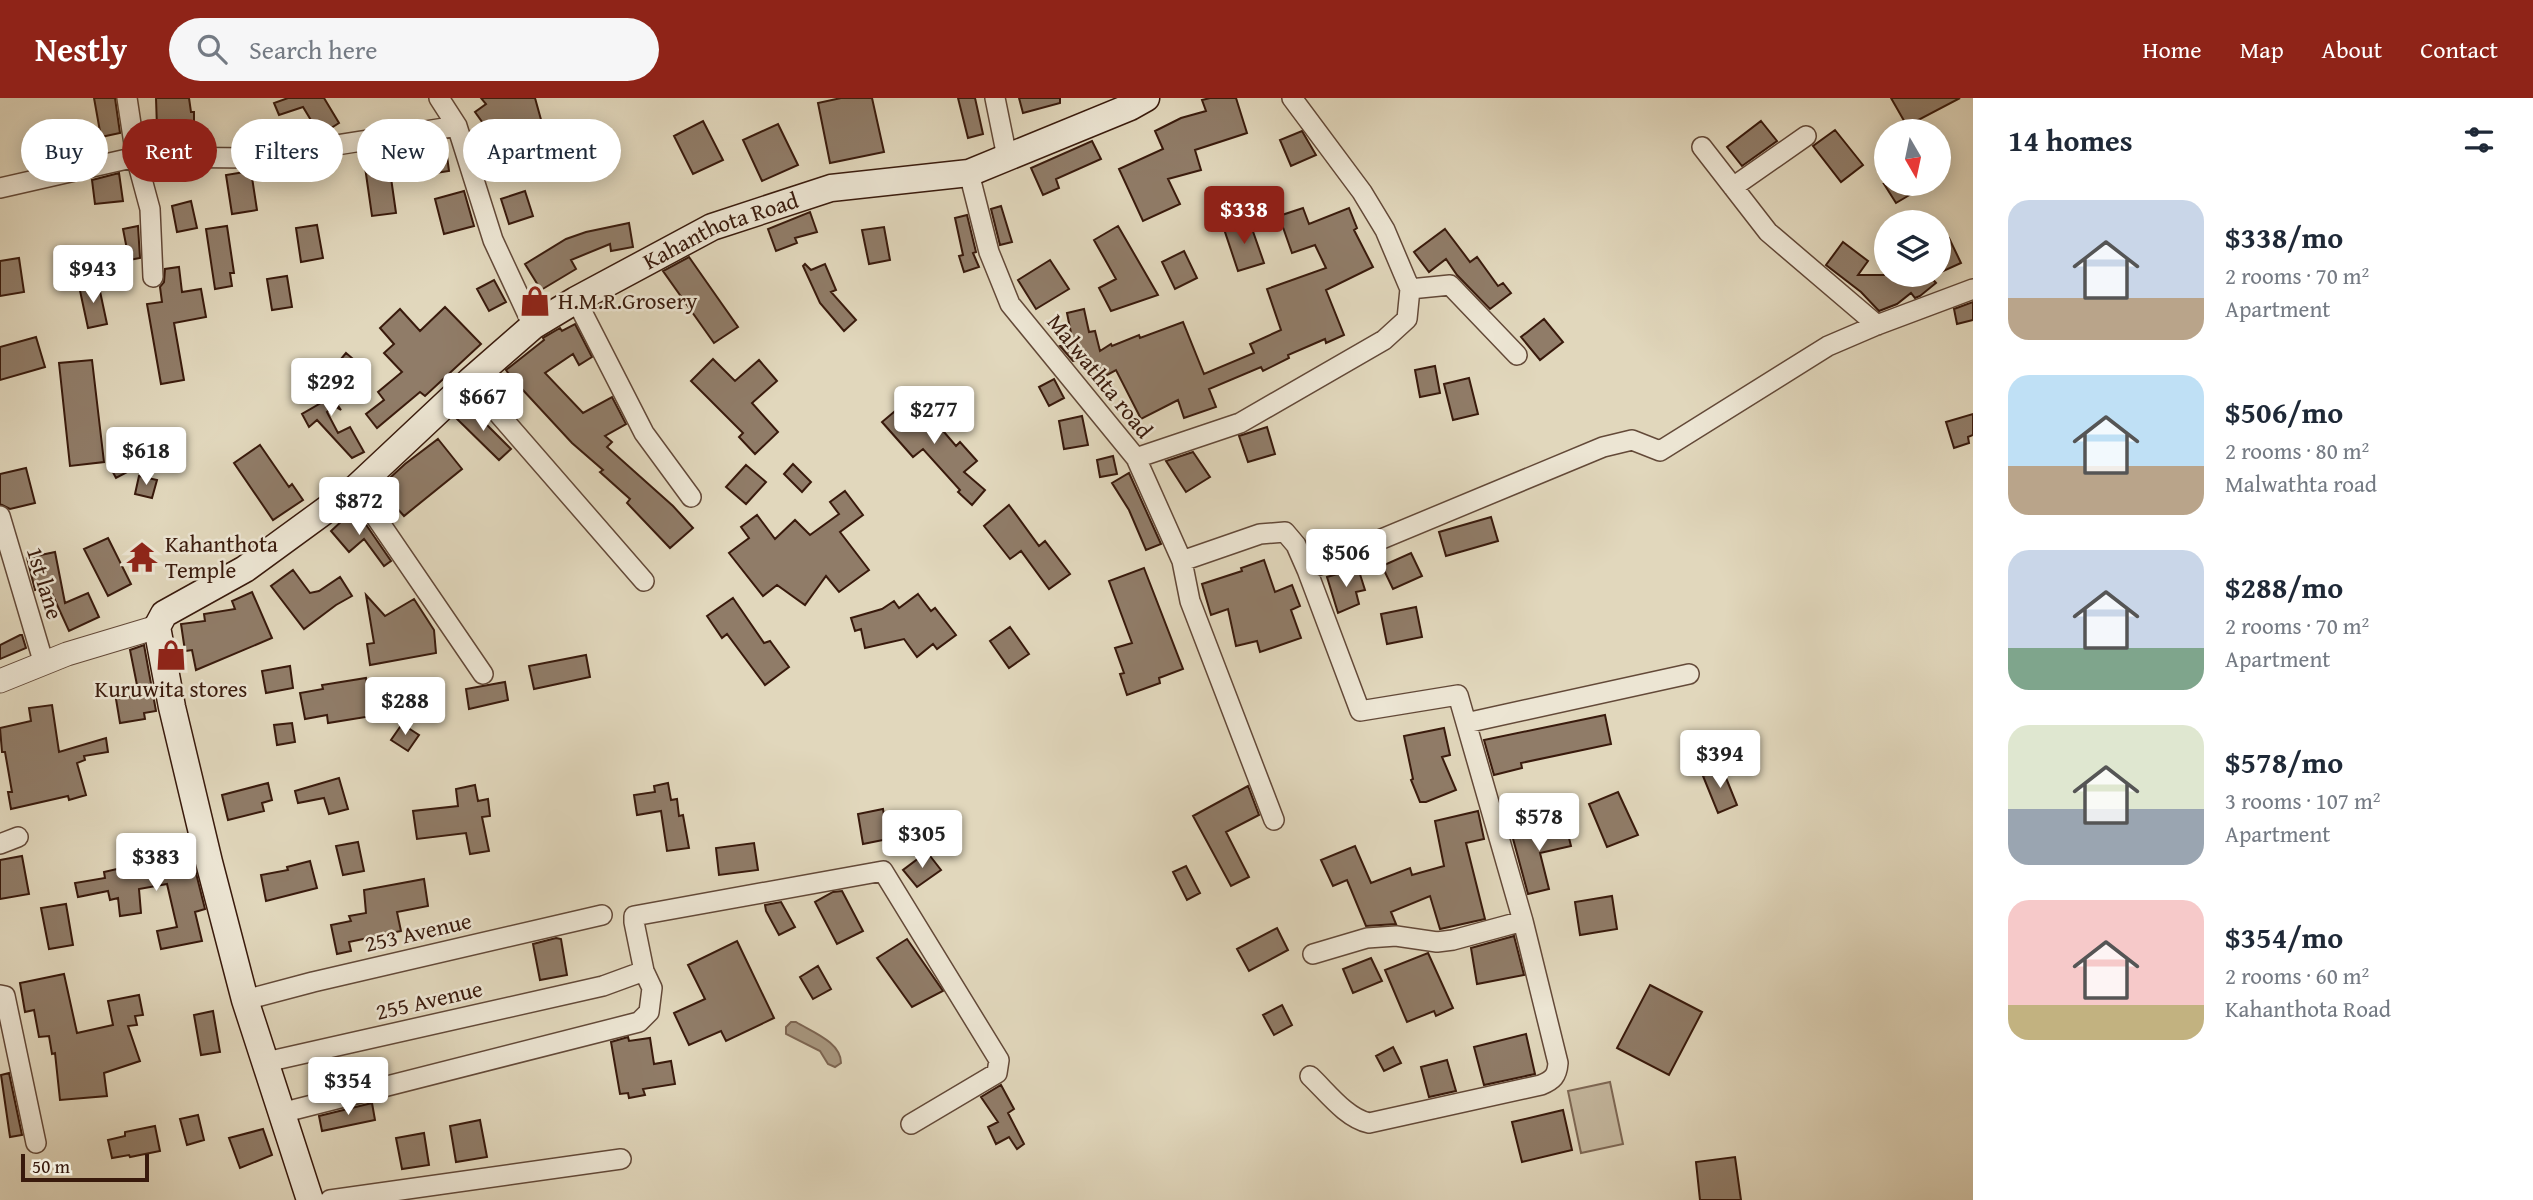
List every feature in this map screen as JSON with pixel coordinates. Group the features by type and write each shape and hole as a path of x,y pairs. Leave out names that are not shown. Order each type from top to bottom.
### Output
{"main road":[{"name":"Kahanthota Road","path":"157,627 164,614 245,569 356,488 533,326 712,227 831,188 969,173 1146,98"},
{"path":"157,627 172,707 245,1000 310,1200"}],"street":[{"path":"127,98 130,119"},
{"path":"439,98 457,126 493,240 533,326"},
{"path":"995,98 1007,157"},
{"path":"1136,458 1240,423 1384,340 1407,318 1410,289 1385,230 1292,98"},
{"path":"217,158 254,158 457,126"},
{"path":"1733,187 1806,136"},
{"path":"1702,147 1768,232 1877,325"},
{"path":"0,188 122,160"},
{"name":"Malwathta road","path":"969,173 989,252 1010,304 1136,458 1182,561 1190,601 1274,820"},
{"path":"143,182 150,209 153,277"},
{"path":"1410,289 1450,285 1517,355"},
{"path":"1307,570 1603,447 1632,440 1660,451 1828,346 1973,289"},
{"path":"576,300 644,433 691,497"},
{"path":"470,381 644,581"},
{"path":"356,488 483,674"},
{"name":"1st lane","path":"0,516 44,664"},
{"path":"1182,561 1260,534 1285,532 1296,545 1307,570 1360,711 1458,695 1523,921 1558,1063 1557,1073 1552,1081 1541,1085 1369,1123 1350,1115 1310,1076"},
{"path":"0,681 67,654 157,627"},
{"path":"1466,723 1689,674"},
{"path":"281,1113 639,1021 649,1012 652,988 644,971 634,916 883,872 999,1060 997,1073 911,1124"},
{"name":"253 Avenue","path":"245,1000 602,915"},
{"path":"1313,954 1367,938 1396,936 1437,942 1453,940 1523,921"},
{"name":"255 Avenue","path":"266,1062 603,986 644,971"},
{"path":"0,995 5,996 36,1143"},
{"path":"330,1200 621,1159"}],"shaded area":[{"path":"791,1022 796,1022 831,1043 840,1056 841,1063 835,1067 828,1064 820,1051 786,1034 786,1027"},
{"path":"1610,1082 1623,1144 1581,1153 1568,1091"}],"building":[{"path":"94,98 115,98 120,133 108,136 108,119 98,119"},
{"path":"156,98 189,98 194,119 157,119"},
{"path":"288,98 324,98 337,119 310,119 303,107 279,115 274,103"},
{"path":"481,98 535,98 541,119 480,119 475,112 486,104"},
{"path":"841,98 872,98 884,152 830,163 818,103"},
{"path":"958,98 975,98 983,134 968,138"},
{"path":"1019,98 1060,98 1060,103 1023,113"},
{"path":"1236,98 1247,133 1195,150 1201,170 1168,179 1180,204 1143,221 1119,169 1163,149 1155,131 1181,118 1206,111 1202,100"},
{"path":"1891,98 1960,98 1920,119 1903,119"},
{"path":"703,121 723,160 693,174 674,136"},
{"path":"1761,121 1777,141 1742,166 1727,147"},
{"path":"778,124 798,165 762,181 743,140"},
{"path":"1835,130 1863,165 1841,182 1813,146"},
{"path":"1302,131 1316,155 1291,166 1280,140"},
{"path":"1092,141 1101,159 1056,179 1059,188 1043,195 1031,168"},
{"path":"119,173 123,201 95,204 92,182 108,182 108,176"},
{"path":"231,174 231,182 253,182 257,210 232,214 226,175"},
{"path":"367,182 392,182 396,213 372,216"},
{"path":"464,191 474,226 444,234 435,199"},
{"path":"525,191 533,216 509,224 501,199"},
{"path":"1892,196 1908,196 1896,203"},
{"path":"191,201 197,228 177,232 172,206"},
{"path":"1001,206 1012,242 1000,245 991,209"},
{"path":"1303,208 1309,224 1349,208 1357,228 1354,230 1373,267 1326,290 1344,335 1326,343 1325,339 1288,355 1289,358 1263,371 1261,367 1209,389 1216,407 1184,418 1178,400 1141,419 1116,370 1105,376 1105,387 1088,358 1073,361 1060,346 1073,343 1067,313 1084,309 1089,332 1095,331 1100,351 1111,344 1112,346 1139,335 1140,338 1183,322 1204,374 1254,353 1250,344 1281,330 1267,289 1326,268 1315,245 1292,253 1279,216"},
{"path":"810,212 817,232 795,238 797,243 776,251 768,229"},
{"path":"967,215 976,252 973,253 979,267 964,272 959,256 963,255 955,218"},
{"path":"1249,220 1264,263 1238,271 1224,229"},
{"path":"629,223 633,247 611,251 610,244 571,260 576,269 541,290 525,264 566,239"},
{"path":"317,225 323,258 301,262 296,228"},
{"path":"138,226 140,258 129,260 123,229"},
{"path":"227,226 234,273 230,273 232,286 215,289 206,229"},
{"path":"1118,226 1158,295 1111,311 1099,288 1116,279 1094,240"},
{"path":"884,227 890,260 869,264 862,230"},
{"path":"1445,229 1470,262 1477,257 1498,286 1503,283 1511,293 1490,309 1457,275 1446,259 1429,272 1414,252"},
{"path":"1843,242 1868,261 1858,275 1874,275 1874,287 1931,287 1920,296 1915,298 1911,293 1897,304 1879,311 1861,292 1826,265"},
{"path":"1951,242 1961,263 1951,268"},
{"path":"1184,251 1197,278 1175,289 1162,262"},
{"path":"689,257 738,327 714,343 663,271"},
{"path":"19,258 24,292 0,296 0,261"},
{"path":"1050,260 1069,289 1036,309 1018,280"},
{"path":"805,264 811,270 825,264 836,290 831,292 856,320 844,331 820,303 803,266"},
{"path":"179,267 182,292 201,289 206,317 174,323 184,380 161,384 147,304 162,302 160,287 164,282 165,269"},
{"path":"287,276 292,307 272,310 267,279"},
{"path":"494,280 506,302 489,311 477,289"},
{"path":"98,282 107,324 88,328 79,286"},
{"path":"1973,302 1973,320 1957,324 1954,309"},
{"path":"445,307 481,344 425,396 420,392 377,428 366,414 384,400 378,392 402,372 384,353 394,344 380,328 400,309 420,331"},
{"path":"1544,319 1563,342 1540,360 1521,337"},
{"path":"575,324 592,357 579,365 573,354 545,373 583,413 612,397 626,424 605,436 612,442 607,447 673,506 693,528 670,548 627,503 630,499 600,472 603,470 572,443 522,389 520,390 506,370 544,340 543,338 560,328 562,331"},
{"path":"36,337 45,367 0,380 0,347"},
{"path":"346,353 359,364 342,384 331,371"},
{"path":"713,359 735,381 759,360 777,381 752,403 778,432 755,454 739,437 743,433 691,381"},
{"path":"92,360 104,462 70,466 59,363"},
{"path":"1435,366 1440,393 1420,397 1415,370"},
{"path":"320,373 333,396 339,393 343,399 337,404 341,410 334,406 327,412 338,433 350,427 364,452 352,458 317,420 309,427 302,414 326,400 309,389"},
{"path":"1469,378 1478,414 1453,420 1444,384"},
{"path":"1054,379 1064,398 1049,406 1039,387"},
{"path":"913,396 956,446 960,442 977,461 964,472 985,490 972,505 923,449 913,457 882,422"},
{"path":"467,405 511,449 499,460 455,417"},
{"path":"1973,414 1973,435 1968,437 1969,443 1954,448 1946,422"},
{"path":"1082,416 1088,445 1064,449 1059,421"},
{"path":"1267,427 1275,454 1248,462 1239,436"},
{"path":"438,439 462,469 404,516 379,488"},
{"path":"260,445 289,487 292,484 303,500 273,520 234,463"},
{"path":"137,447 146,462 116,478 108,463"},
{"path":"1193,452 1210,477 1186,492 1166,461"},
{"path":"1113,456 1117,474 1100,477 1097,460"},
{"path":"793,464 811,482 802,492 784,474"},
{"path":"746,465 766,482 746,504 726,487"},
{"path":"26,468 35,503 10,509 0,504 0,474"},
{"path":"1129,473 1161,544 1146,550 1129,510 1112,483"},
{"path":"139,476 157,480 152,498 135,494"},
{"path":"845,491 863,515 840,532 869,570 839,592 826,576 805,605 777,585 763,596 729,553 749,538 741,527 757,515 775,539 795,520 810,535 839,514 830,502"},
{"path":"1009,505 1039,546 1045,541 1070,574 1049,589 1021,551 1010,559 984,526"},
{"path":"358,513 391,561 384,566 364,539 349,552 331,531 344,519 346,521"},
{"path":"1491,517 1498,541 1446,556 1439,532"},
{"path":"108,538 131,584 108,596 84,549"},
{"path":"55,552 65,603 88,593 99,617 69,631 49,587 35,590 27,558"},
{"path":"1411,553 1422,576 1393,589 1382,566"},
{"path":"1264,560 1275,592 1292,585 1300,606 1291,610 1301,638 1260,652 1257,641 1236,646 1228,609 1211,615 1202,584 1242,571 1241,568"},
{"path":"1144,568 1183,669 1159,678 1160,683 1127,695 1120,674 1124,673 1115,648 1132,643 1109,581"},
{"path":"1358,568 1365,590 1356,592 1359,604 1338,613 1327,577"},
{"path":"293,570 310,593 319,591 340,577 352,596 304,629 271,586"},
{"path":"252,592 272,638 196,670 192,650 185,651 181,624 205,621 204,614 235,609 232,601"},
{"path":"918,594 931,611 935,608 956,635 937,649 933,644 917,657 904,639 865,648 861,629 855,631 851,618 882,609 894,601 899,608"},
{"path":"366,595 385,616 414,599 434,630 436,653 370,665 367,644 374,643"},
{"path":"733,598 764,643 770,641 789,667 765,685 727,634 722,638 707,616"},
{"path":"1416,607 1422,637 1387,644 1381,614"},
{"path":"1010,627 1029,654 1009,668 990,641"},
{"path":"20,635 26,648 0,659 0,645"},
{"path":"144,645 156,711 144,713 145,719 120,723 116,699 139,695 130,650"},
{"path":"586,655 590,677 534,689 529,666"},
{"path":"290,666 293,688 266,693 262,671"},
{"path":"366,678 372,716 328,723 327,715 305,719 300,693 323,689 322,685"},
{"path":"505,682 508,700 469,709 466,689"},
{"path":"52,705 59,752 106,738 108,752 84,756 85,760 77,763 86,795 69,800 68,796 11,809 8,792 12,792 5,752 2,752 0,728 31,721 29,708"},
{"path":"1605,715 1611,744 1521,763 1522,768 1494,775 1484,740"},
{"path":"292,723 295,742 277,745 274,725"},
{"path":"402,724 419,735 408,751 391,740"},
{"path":"1444,728 1450,755 1442,757 1456,790 1420,802 1411,780 1413,779 1404,736"},
{"path":"1722,768 1737,805 1718,813 1703,776"},
{"path":"339,778 348,809 329,814 324,798 298,803 295,791"},
{"path":"268,783 272,800 262,803 264,811 228,820 222,795"},
{"path":"668,783 671,800 677,799 679,816 683,815 689,848 667,851 661,811 637,815 634,795 655,792 654,786"},
{"path":"475,785 478,801 488,799 490,816 482,817 489,851 470,854 466,833 417,839 413,811 458,806 456,789"},
{"path":"1248,786 1259,815 1226,832 1249,877 1231,886 1193,816"},
{"path":"1618,792 1638,835 1607,847 1589,804"},
{"path":"883,809 888,839 863,844 858,814"},
{"path":"1478,811 1484,839 1466,843 1485,919 1440,929 1430,896 1391,912 1396,924 1366,926 1347,880 1333,886 1321,860 1355,846 1371,883 1410,868 1412,875 1444,866 1435,821"},
{"path":"1565,822 1571,846 1540,853 1549,889 1528,894 1512,835"},
{"path":"358,842 364,871 343,875 336,846"},
{"path":"754,843 758,870 719,875 716,848"},
{"path":"174,845 177,859 192,857 205,909 195,912 202,941 161,949 157,931 177,927 167,884 139,889 141,913 120,916 118,898 110,900 108,891 78,897 75,883 105,878 104,872 160,859 158,849"},
{"path":"927,852 941,870 917,887 903,870"},
{"path":"22,856 29,894 0,899 0,860"},
{"path":"310,861 317,888 266,901 261,875 288,870 287,867"},
{"path":"1186,866 1200,893 1187,900 1173,872"},
{"path":"424,879 428,906 397,912 401,931 349,942 351,951 337,954 331,925 351,921 349,916 366,913 364,890"},
{"path":"842,891 863,931 837,944 815,902 833,892"},
{"path":"1612,896 1617,929 1580,935 1575,902"},
{"path":"781,902 795,927 779,935 765,905"},
{"path":"66,904 73,945 49,949 41,908"},
{"path":"1277,928 1288,950 1249,971 1237,949"},
{"path":"1514,936 1524,975 1477,984 1471,948"},
{"path":"561,939 567,975 540,980 533,944"},
{"path":"907,939 943,991 912,1007 877,958"},
{"path":"737,941 774,1018 726,1041 721,1031 689,1045 674,1013 705,999 688,965"},
{"path":"1428,953 1453,1008 1436,1016 1434,1011 1407,1022 1385,970"},
{"path":"1371,958 1382,981 1353,993 1343,969"},
{"path":"818,966 831,989 813,999 800,977"},
{"path":"64,974 77,1033 113,1025 108,1001 139,995 143,1015 135,1016 137,1025 128,1026 140,1061 104,1073 107,1096 60,1100 55,1053 52,1054 49,1036 39,1037 34,1010 25,1012 20,983"},
{"path":"1650,985 1702,1012 1669,1075 1617,1048"},
{"path":"1282,1005 1292,1025 1274,1035 1263,1015"},
{"path":"213,1011 220,1052 201,1055 194,1015"},
{"path":"1526,1034 1535,1074 1484,1085 1474,1047"},
{"path":"628,1037 629,1041 650,1038 654,1064 671,1061 675,1084 643,1089 645,1095 629,1098 628,1093 620,1094 611,1042"},
{"path":"1393,1047 1401,1063 1384,1071 1376,1056"},
{"path":"1447,1060 1456,1091 1429,1097 1421,1067"},
{"path":"9,1073 22,1135 10,1137 1,1075"},
{"path":"1001,1085 1014,1109 1008,1113 1024,1144 1017,1149 1009,1137 996,1144 988,1127 998,1122 981,1097"},
{"path":"372,1103 375,1120 322,1131 319,1116"},
{"path":"1563,1110 1572,1150 1522,1162 1512,1122"},
{"path":"198,1115 204,1140 187,1145 180,1119"},
{"path":"480,1120 487,1157 456,1162 450,1126"},
{"path":"155,1126 160,1151 112,1158 108,1140 125,1136 125,1132"},
{"path":"263,1129 272,1155 240,1168 229,1138"},
{"path":"424,1133 429,1165 402,1169 396,1138"},
{"path":"1735,1157 1741,1200 1700,1200 1696,1162"}],"place":[{"name":"H.M.R.Grosery","path":"535,301"},
{"name":"Kahanthota Temple","path":"142,557"},
{"name":"Kuruwita stores","path":"171,655"}]}
